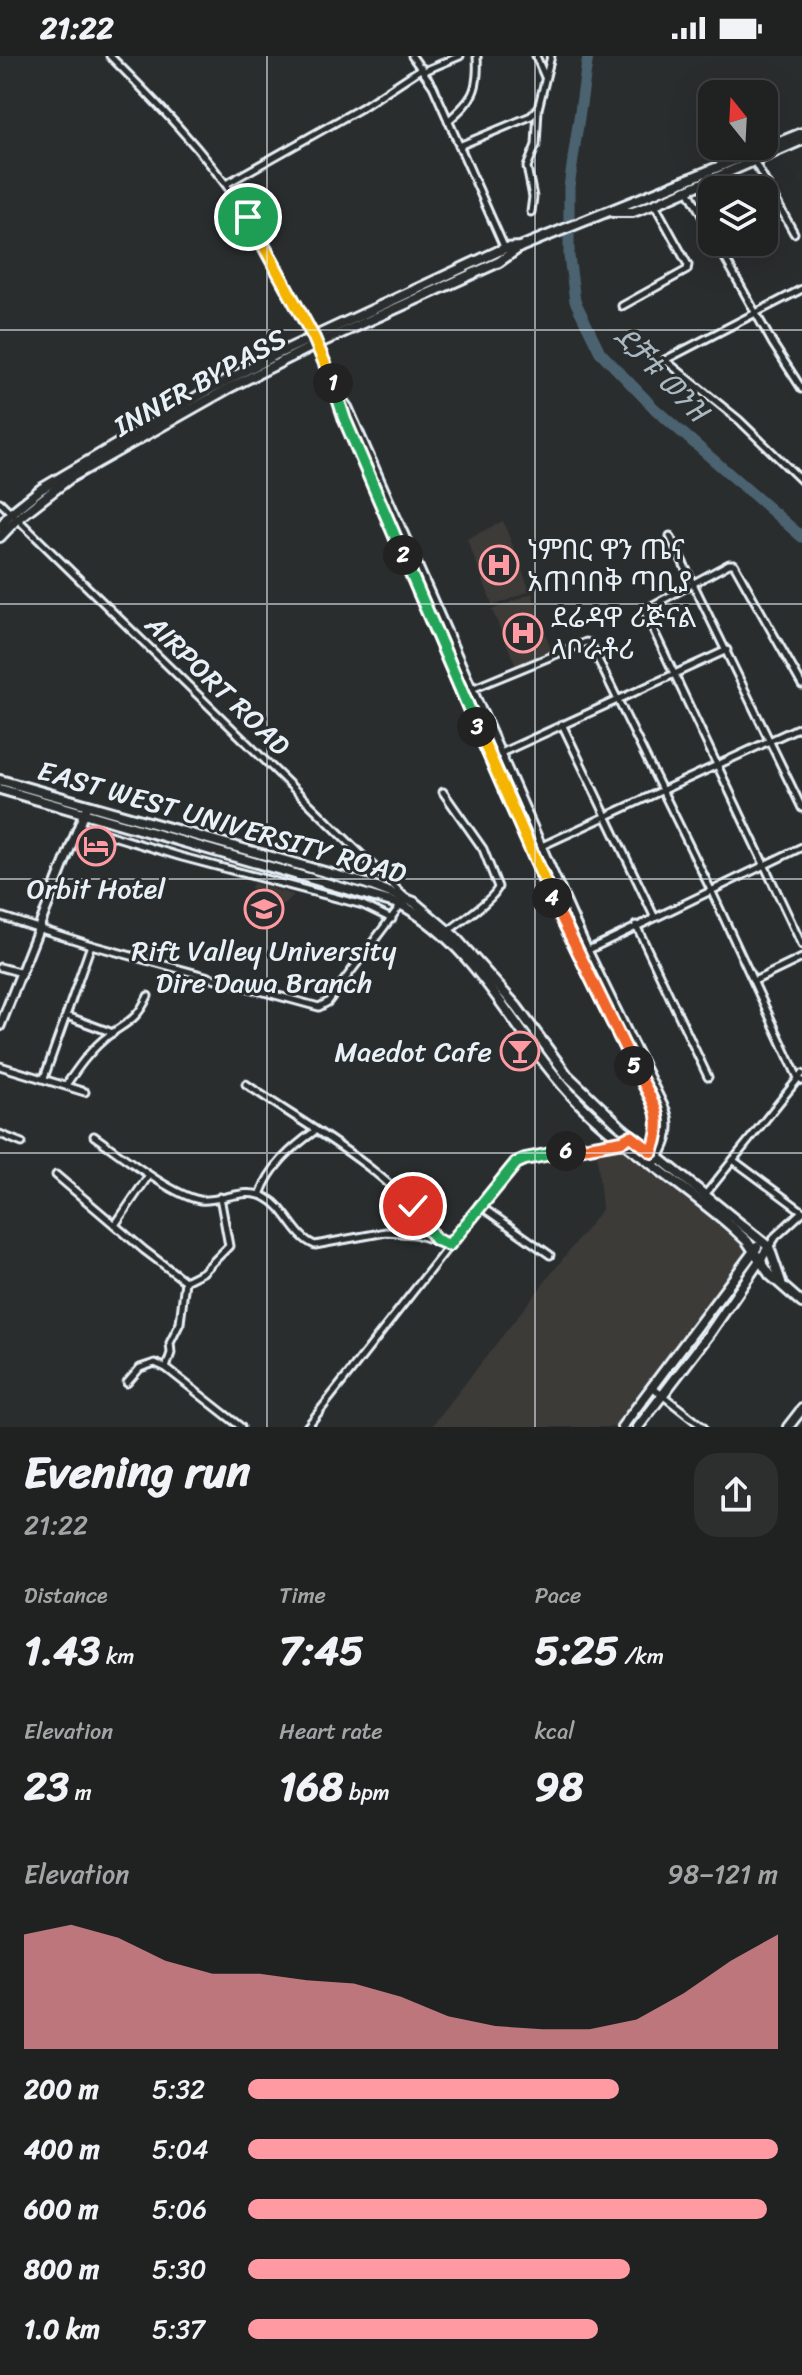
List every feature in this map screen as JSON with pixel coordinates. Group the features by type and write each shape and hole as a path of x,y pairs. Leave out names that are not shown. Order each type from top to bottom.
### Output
{"main road":[{"name":"INNER BYPASS","path":"778,147 801,138"},
{"name":"INNER BYPASS","path":"0,527 70,478 228,384 315,341 507,252 623,204 746,160"},
{"name":"INNER BYPASS","path":"608,212 633,212 655,204 748,160"},
{"name":"INNER BYPASS","path":"0,537 14,516"},
{"name":"EAST WEST UNIVERSITY ROAD","path":"0,780 86,809 404,901 446,933 509,997 575,1084 653,1158"},
{"name":"EAST WEST UNIVERSITY ROAD","path":"0,789 86,809"},
{"path":"0,1026 86,809"},
{"name":"EAST WEST UNIVERSITY ROAD","path":"446,933 507,1008 545,1067 568,1091 622,1141 653,1158 766,1244"},
{"path":"568,1091 575,1084"},
{"name":"EAST WEST UNIVERSITY ROAD","path":"704,1196 754,1250 782,1287 802,1303"},
{"path":"622,1427 754,1250 766,1244"},
{"path":"638,1427 710,1333 759,1260 766,1244"},
{"path":"766,1244 782,1287"},
{"path":"788,1427 802,1409"}],"street":[{"path":"110,56 226,184 248,217 315,341 339,395 345,401 587,949 670,1121 668,1137 653,1158"},
{"path":"412,56 433,86 507,252"},
{"path":"226,184 423,70 460,56"},
{"path":"448,121 474,93 478,77 477,56"},
{"path":"536,56 545,78"},
{"path":"531,212 533,197 527,167 536,145 538,109 551,56"},
{"path":"459,146 527,118 538,109"},
{"path":"527,118 537,124"},
{"path":"753,160 794,233"},
{"path":"688,190 698,208"},
{"path":"622,306 687,270 688,265 655,204"},
{"path":"724,256 802,389"},
{"path":"802,289 665,360 739,420 802,481"},
{"path":"339,395 345,420 531,851 578,955 653,1103 660,1125 653,1158"},
{"name":"AIRPORT ROAD","path":"0,502 404,901"},
{"path":"670,536 802,808"},
{"path":"802,685 737,566 729,564 644,610 802,945"},
{"path":"462,693 588,642 711,890 801,1078 704,1196"},
{"path":"490,758 727,650"},
{"path":"562,724 654,916"},
{"path":"531,851 802,726"},
{"path":"443,792 483,849 498,887 492,898 446,933"},
{"path":"80,826 182,857 363,905 392,919"},
{"path":"578,955 802,847"},
{"path":"0,916 91,945 319,1007 328,1002 404,901"},
{"path":"636,925 708,1077"},
{"path":"44,1078 91,945"},
{"path":"754,981 802,958"},
{"path":"0,967 22,973"},
{"path":"66,1085 87,1056 136,1018 148,996"},
{"path":"67,1016 113,1033"},
{"path":"0,1066 85,1092"},
{"path":"246,1084 390,1185 413,1206 435,1239"},
{"path":"260,1195 273,1169 294,1146 315,1131"},
{"path":"0,1134 22,1143"},
{"path":"94,1136 149,1175 190,1197 199,1200 249,1193 260,1195 274,1203 296,1230 315,1245 380,1232 415,1234 449,1245"},
{"path":"307,1427 510,1168 525,1159 622,1141 631,1136"},
{"path":"733,1160 802,1212 766,1244"},
{"path":"115,1225 56,1175 185,1281"},
{"path":"115,1225 149,1175"},
{"path":"185,1281 203,1272 229,1246 220,1197"},
{"path":"479,1205 550,1255"},
{"path":"166,1368 171,1353 170,1343 180,1323 185,1281"},
{"path":"127,1383 135,1372 155,1363 166,1368 241,1427"},
{"path":"652,1387 703,1427"}],"shaded area":[{"name":"ነምበር ዋን ጤና አጠባበቅ ጣቢያ","path":"503,521 530,591 493,606 467,539"},
{"name":"ደሬዳዋ ሪጅናል ላቦራቶሪ","path":"532,593 553,656 520,675 492,610"},
{"name":"Rift Valley University Dire Dawa Branch","path":"253,883 294,895 254,930 245,920 254,898 249,895"},
{"path":"621,1138 769,1257 642,1427 431,1427 602,1209 596,1142"}],"green space":[{"path":"169,831 360,885 360,887 172,835"}],"waterway":[{"name":"ደቻቱ ወንዝ","path":"588,56 569,187 569,256 575,301 600,352 655,409 802,537"}],"place":[{"name":"ነምበር ዋን ጤና አጠባበቅ ጣቢያ","path":"499,565"},
{"name":"ደሬዳዋ ሪጅናል ላቦራቶሪ","path":"523,633"},
{"name":"Orbit Hotel","path":"96,846"},
{"name":"Rift Valley University Dire Dawa Branch","path":"264,909"},
{"name":"Maedot Cafe","path":"520,1051"}],"route":[{"path":"248,217 317,344 339,395 345,420 531,851 578,955 653,1103 660,1125 652,1152 631,1136 622,1141 516,1163 449,1245 435,1239 413,1206"}]}
